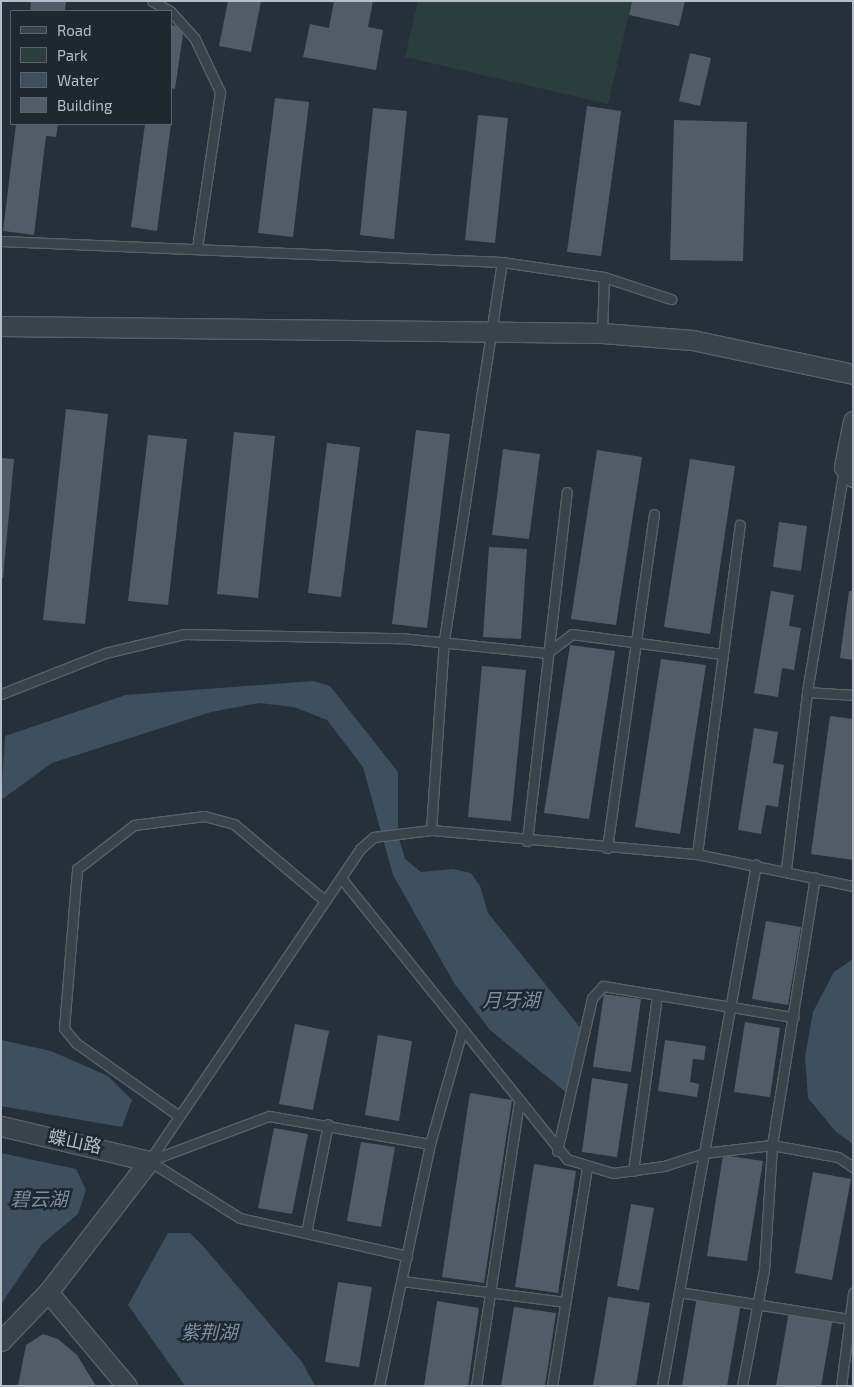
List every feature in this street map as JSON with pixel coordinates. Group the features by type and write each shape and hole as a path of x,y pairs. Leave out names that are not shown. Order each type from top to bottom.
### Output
{"street":[{"path":"1,326 492,328 602,333 692,340 853,374"},
{"path":"848,472 853,421"},
{"name":"蝶山路","path":"1,1126 149,1161"},
{"path":"1,1341 48,1292 149,1161"},
{"path":"48,1292 127,1386"}],"lane":[{"path":"152,1 168,10"},
{"path":"172,13 199,46 220,92 197,248"},
{"path":"1,241 502,262 604,277 671,299"},
{"path":"431,830 444,640 502,262"},
{"path":"602,333 604,277"},
{"path":"786,869 807,692 848,472"},
{"path":"527,841 567,492"},
{"path":"607,848 654,514"},
{"path":"697,854 740,525"},
{"path":"1,694 105,653 184,634 444,640 547,654 572,634 637,641 722,654"},
{"path":"807,692 853,695"},
{"path":"179,1116 76,1043 64,1028 77,869 134,825 204,816 234,824 325,902"},
{"path":"149,1161 341,878 374,837 405,830 431,830 527,841 697,854 786,869 853,886"},
{"path":"662,1386 756,864"},
{"path":"742,1386 757,1304 772,1145 815,877"},
{"path":"341,878 557,1151 587,1167 632,1172 704,1153 772,1145 838,1157 853,1168"},
{"path":"557,1151 592,998 602,986 609,985 658,995 731,1005 794,1017"},
{"path":"632,1172 658,995"},
{"path":"379,1386 408,1256 430,1144 462,1031"},
{"path":"476,1386 519,1102"},
{"path":"149,1161 269,1116 328,1124 430,1144"},
{"path":"306,1233 328,1124"},
{"path":"149,1161 240,1218 408,1256"},
{"path":"552,1386 587,1167"},
{"path":"402,1281 565,1302"},
{"path":"679,1292 849,1319"},
{"path":"841,1386 849,1350 849,1319 853,1293"}],"green space":[{"path":"418,1 632,1 608,104 405,57"}],"water":[{"name":"月牙湖","path":"313,681 330,686 398,772 398,835 405,859 421,872 453,869 471,873 480,886 488,913 583,1031 568,1094 490,1030 454,983 393,875 363,767 327,720 294,707 259,703 211,712 52,763 1,800 5,736 126,695"},
{"path":"853,959 853,1144 836,1132 808,1098 805,1057 813,1012 834,972"},
{"path":"1,1040 51,1051 108,1076 132,1100 122,1127 1,1106"},
{"name":"碧云湖","path":"1,1153 76,1169 86,1190 78,1214 42,1244 1,1304"},
{"name":"紫荆湖","path":"168,1233 190,1233 203,1246 302,1362 315,1386 185,1386 128,1305"}],"building":[{"path":"31,1 66,1 65,10 30,10"},
{"path":"228,1 261,1 251,52 219,46"},
{"path":"334,1 373,1 368,27 383,30 376,70 303,57 310,24 329,28"},
{"path":"632,1 685,1 679,26 629,15"},
{"path":"172,25 184,27 175,89 172,88"},
{"path":"690,53 711,58 700,106 679,101"},
{"path":"275,98 309,102 293,237 258,233"},
{"path":"587,106 621,111 601,256 567,252"},
{"path":"373,108 407,111 394,239 360,235"},
{"path":"478,115 508,118 495,243 465,240"},
{"path":"674,120 747,122 743,261 670,260"},
{"path":"16,125 58,125 56,137 46,136 34,235 3,231"},
{"path":"145,125 171,125 157,231 131,227"},
{"path":"66,409 108,414 85,624 43,620"},
{"path":"416,430 450,434 427,628 392,624"},
{"path":"234,432 275,436 258,598 217,594"},
{"path":"148,435 187,439 168,605 128,601"},
{"path":"327,443 360,447 341,597 308,593"},
{"path":"503,449 540,454 529,539 492,535"},
{"path":"597,450 642,457 616,625 571,619"},
{"path":"1,458 14,459 3,578 1,578"},
{"path":"690,459 735,466 710,634 664,627"},
{"path":"779,522 807,526 801,571 773,567"},
{"path":"489,547 527,549 521,639 483,637"},
{"path":"771,591 794,595 789,626 801,628 794,670 782,668 778,697 754,693"},
{"path":"849,591 853,591 853,660 840,658"},
{"path":"570,645 615,651 589,819 544,813"},
{"path":"661,659 706,665 680,834 635,827"},
{"path":"482,666 526,670 511,821 468,817"},
{"path":"830,716 853,719 853,860 811,854"},
{"path":"754,728 778,732 773,763 784,765 778,807 766,805 761,834 738,830"},
{"path":"766,921 801,927 788,1005 752,999"},
{"path":"604,994 641,999 631,1072 593,1067"},
{"path":"745,1022 780,1028 770,1097 734,1092"},
{"path":"295,1024 329,1031 313,1110 279,1104"},
{"path":"378,1035 412,1041 399,1121 365,1115"},
{"path":"665,1040 706,1046 704,1060 693,1059 690,1082 699,1084 697,1097 658,1091"},
{"path":"592,1078 628,1084 617,1157 582,1152"},
{"path":"470,1093 512,1100 484,1283 442,1277"},
{"path":"274,1128 308,1134 292,1214 258,1208"},
{"path":"361,1142 395,1147 381,1227 347,1221"},
{"path":"723,1155 763,1161 747,1261 707,1256"},
{"path":"534,1164 576,1171 558,1293 515,1287"},
{"path":"813,1172 851,1179 832,1280 795,1273"},
{"path":"631,1204 654,1208 639,1290 617,1286"},
{"path":"338,1282 372,1287 359,1367 325,1362"},
{"path":"697,1296 741,1303 727,1386 682,1386"},
{"path":"608,1297 650,1303 636,1386 593,1386"},
{"path":"437,1301 479,1308 468,1386 424,1386"},
{"path":"514,1307 556,1313 545,1386 501,1386"},
{"path":"789,1311 833,1318 821,1386 776,1386"},
{"path":"43,1334 58,1339 77,1355 96,1386 18,1386 26,1345"}]}
